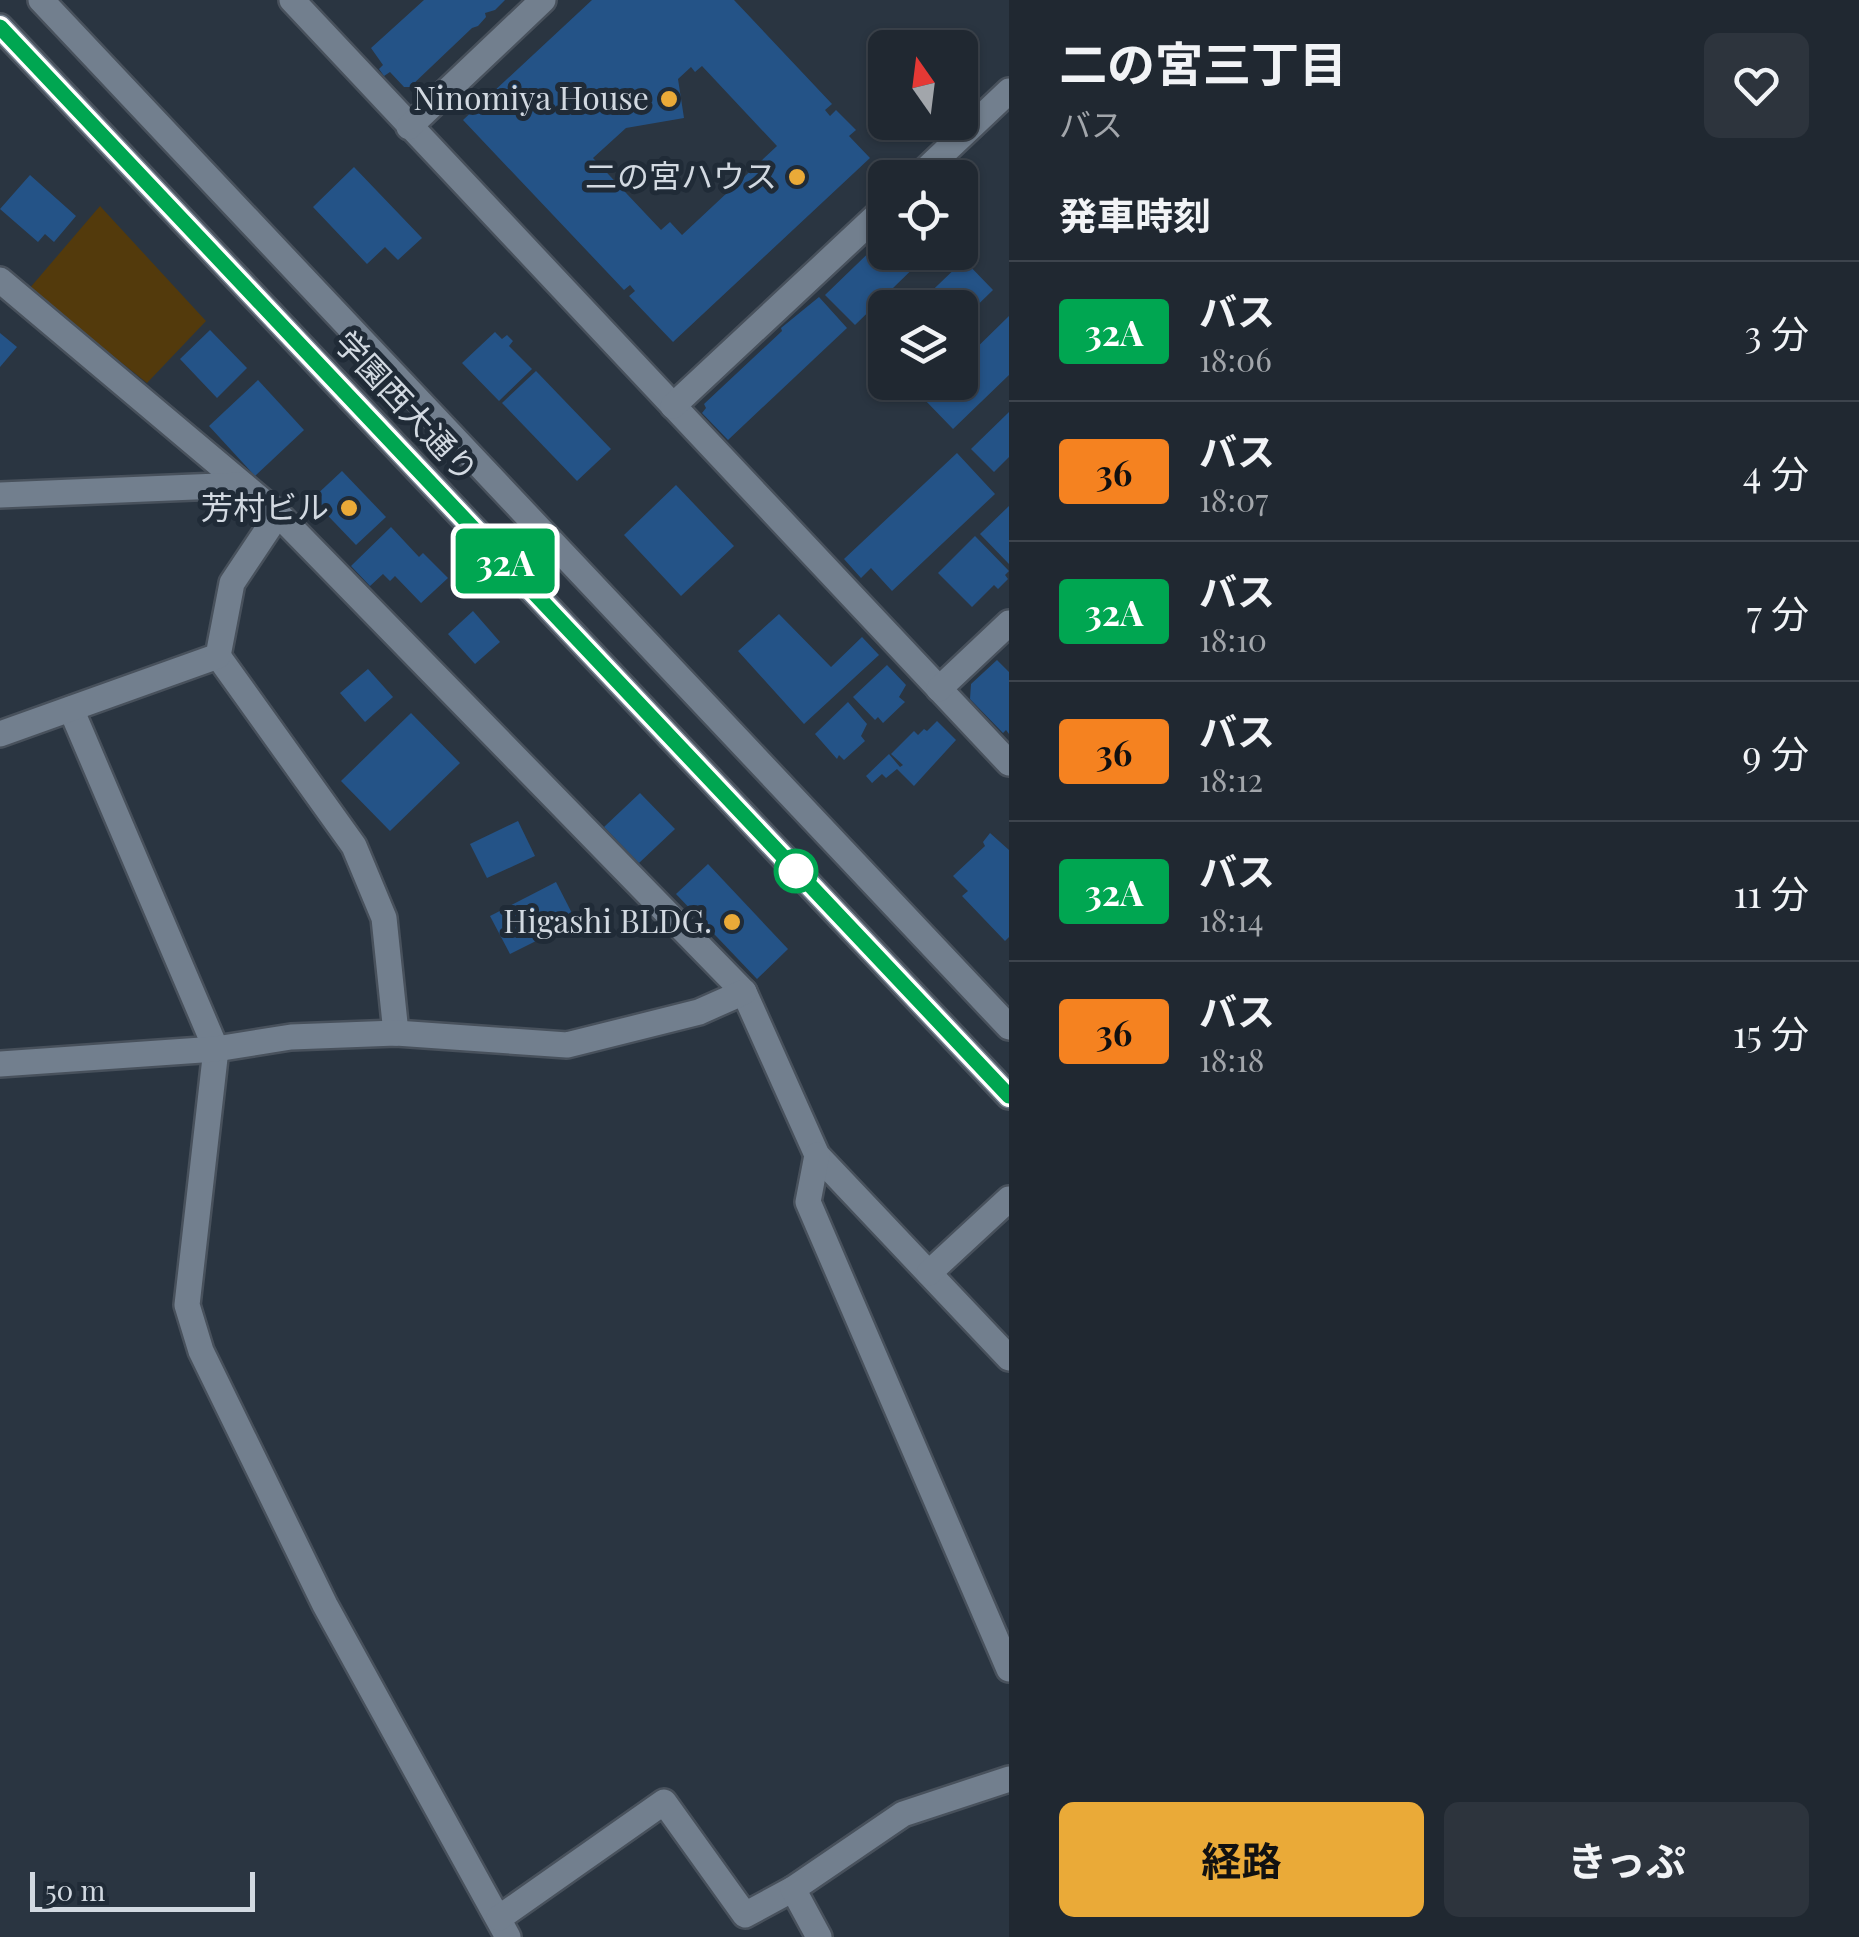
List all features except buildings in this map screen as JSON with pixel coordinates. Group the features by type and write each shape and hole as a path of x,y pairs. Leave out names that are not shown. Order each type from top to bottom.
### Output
{"street":[{"name":"学園西大通り","path":"40,0 1009,1027"},
{"path":"292,0 1009,763"},
{"path":"409,127 543,0"},
{"name":"学園西大通り","path":"0,27 1009,1096"},
{"path":"936,160 1009,91"},
{"path":"673,406 868,224"},
{"path":"0,280 278,514 744,992 817,1155 1009,1358"},
{"path":"0,494 242,485"},
{"path":"278,514 232,584 218,656 354,846 384,918 396,1033"},
{"path":"939,689 1009,622"},
{"path":"0,734 218,656"},
{"path":"71,709 216,1049 187,1306 201,1351 325,1604 503,1927 664,1802 745,1915 792,1889 904,1814 1009,1779"},
{"path":"0,1064 216,1049 291,1037 396,1033 568,1045 699,1012 744,992"},
{"path":"817,1155 808,1202 1009,1668"},
{"path":"929,1273 1009,1199"},
{"path":"792,1889 818,1937"}],"shaded area":[{"path":"100,206 206,321 147,383 29,289"}],"bus line":[{"name":"32A","path":"0,27 1009,1096"}],"place":[{"name":"Ninomiya House","path":"669,99"},
{"name":"二の宮ハウス","path":"797,177"},
{"name":"芳村ビル","path":"349,508"},
{"name":"Higashi BLDG.","path":"732,922"}]}
